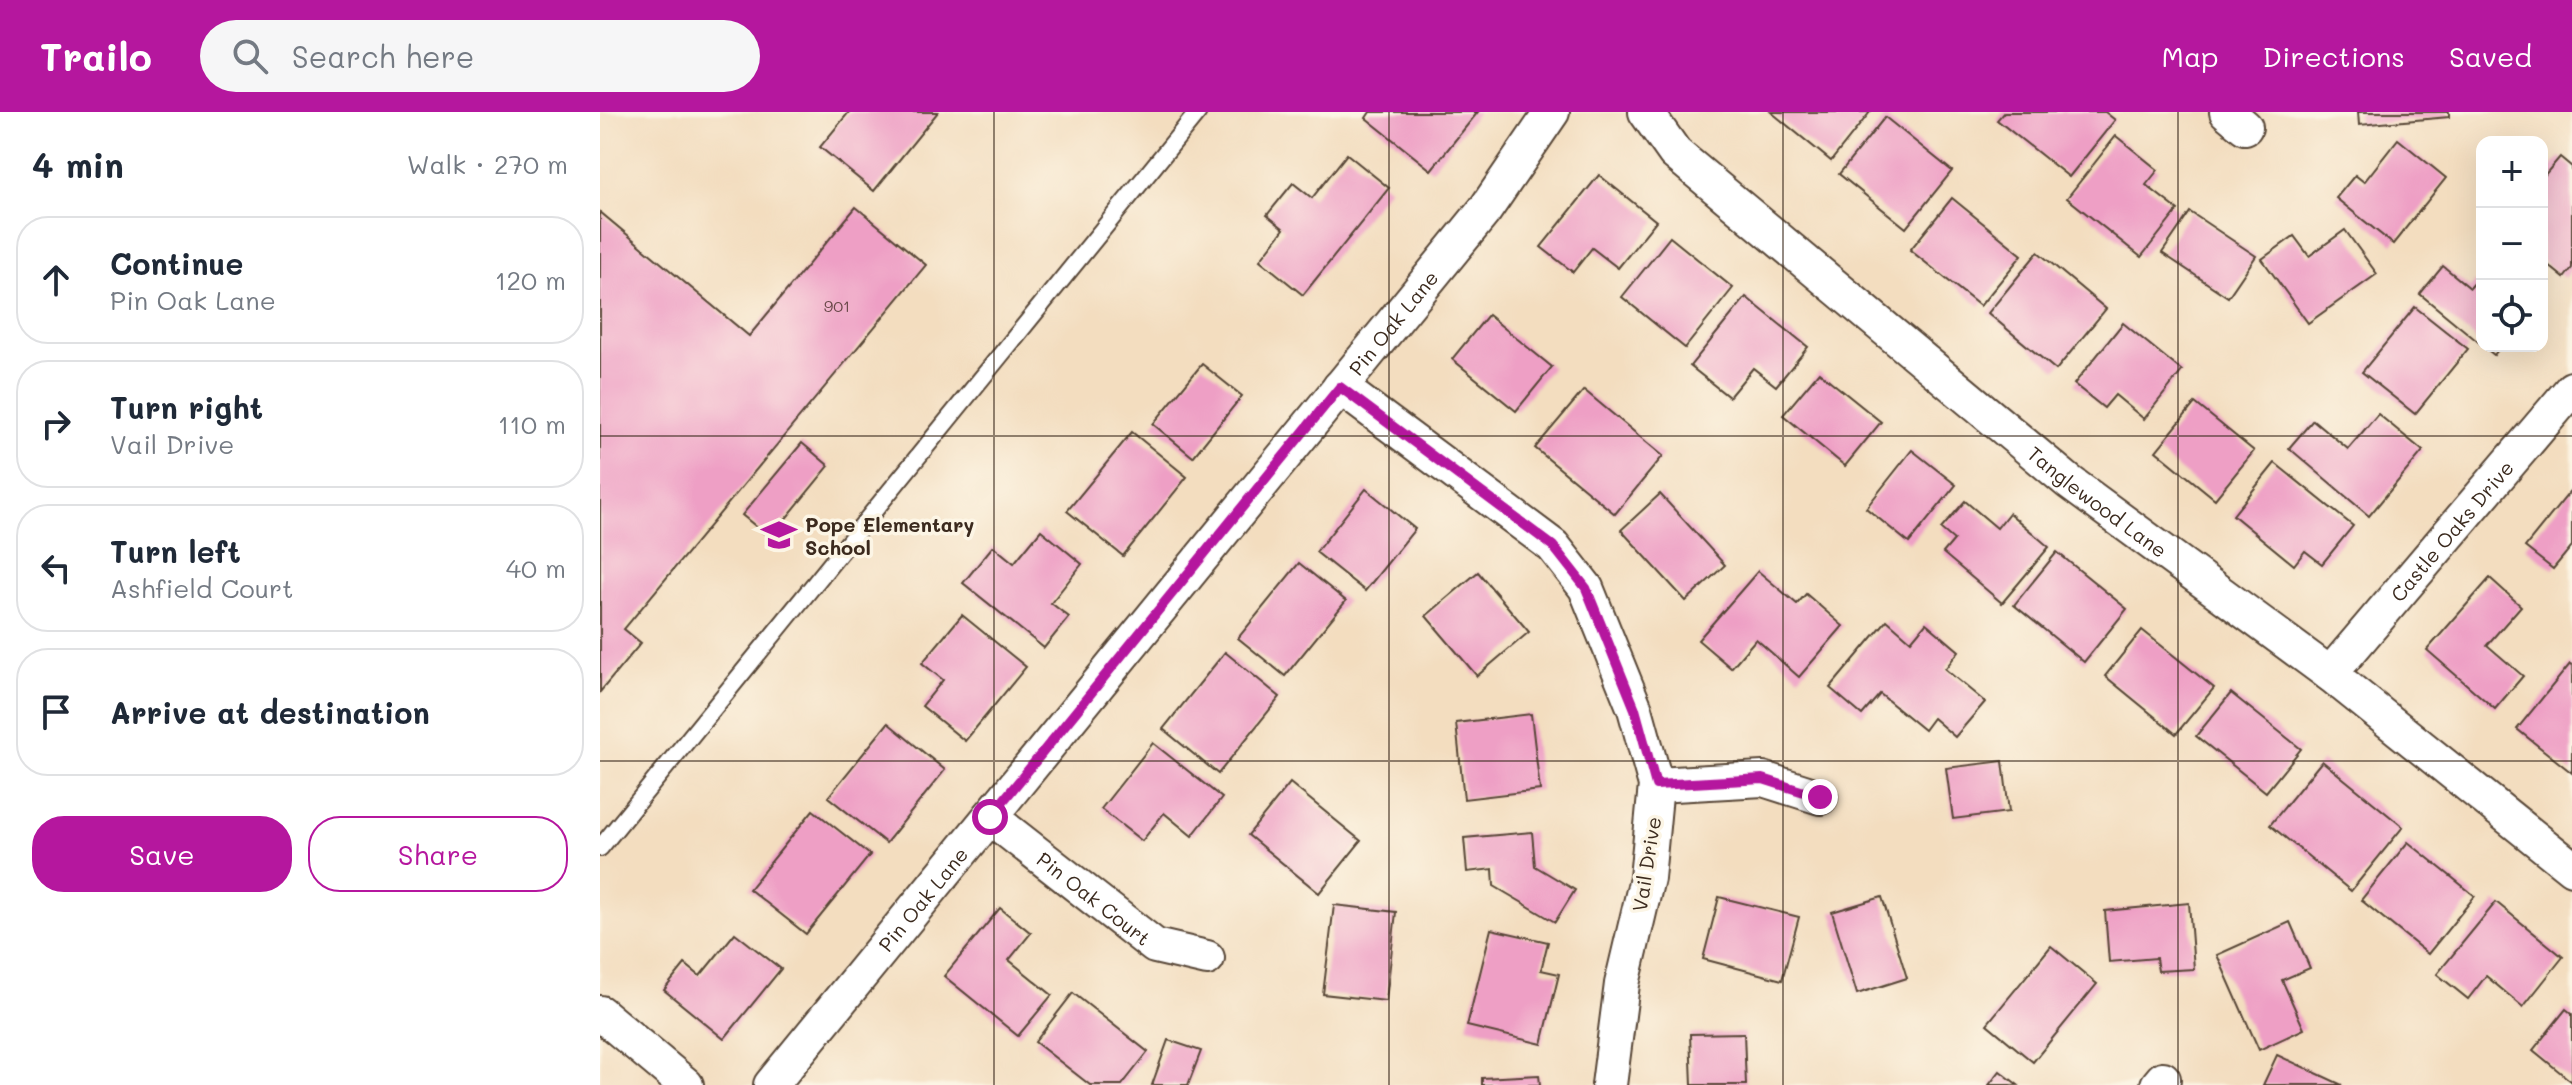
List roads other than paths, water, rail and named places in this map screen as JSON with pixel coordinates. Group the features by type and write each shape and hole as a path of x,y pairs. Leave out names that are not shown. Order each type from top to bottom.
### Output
{"street":[{"name":"Pin Oak Lane","path":"771,1085 1485,210 1552,112"},
{"name":"Tanglewood Lane","path":"1646,112 1675,153 2069,482 2330,674 2572,868"},
{"name":"Vail Drive","path":"1340,387 1553,546 1586,588 1635,709 1656,785 1647,878 1622,984 1609,1085"},
{"name":"Castle Oaks Drive","path":"2330,674 2572,389"},
{"path":"1656,785 1763,779 1820,797"},
{"name":"Pin Oak Court","path":"990,817 1155,946 1207,958"},
{"path":"600,1013 686,1085"}],"lane":[{"path":"600,848 1198,112"}],"place":[{"name":"Pope Elementary School","path":"779,535"}]}
